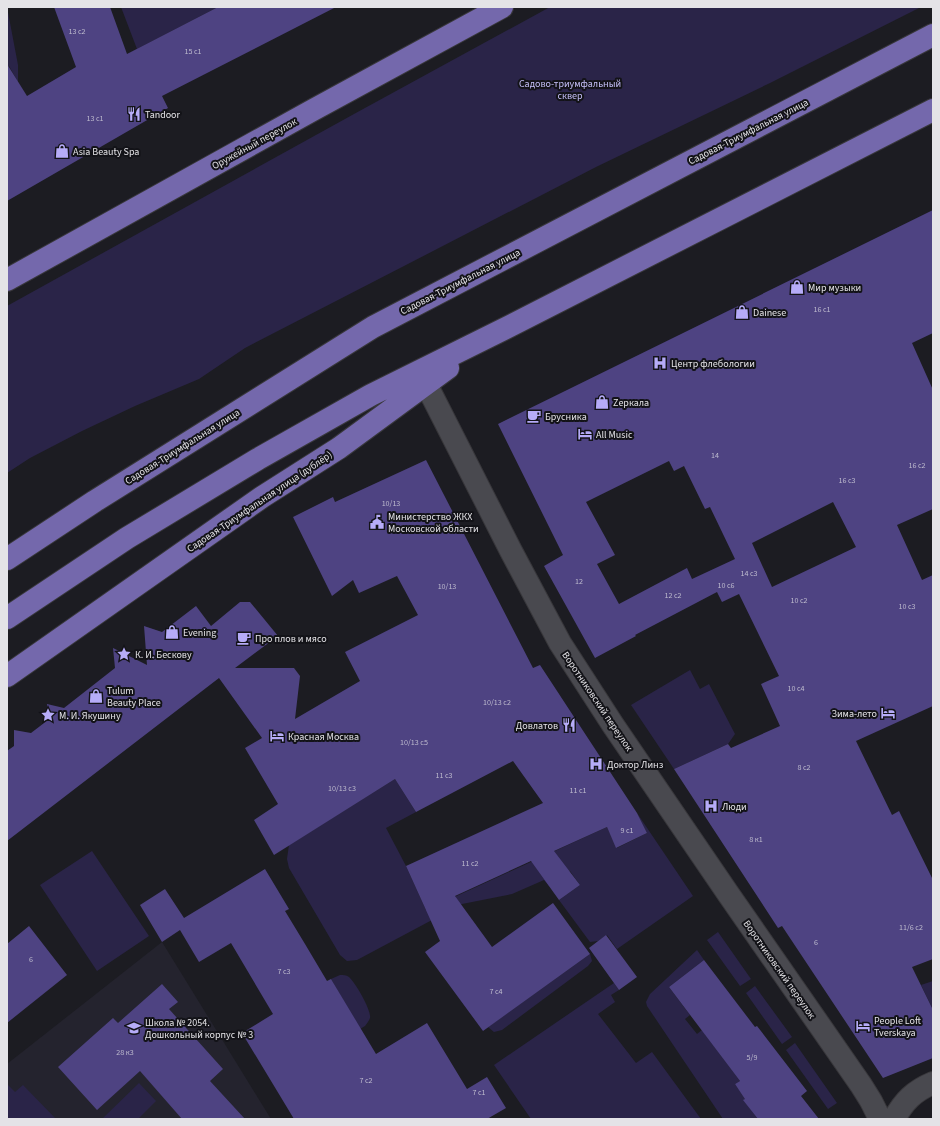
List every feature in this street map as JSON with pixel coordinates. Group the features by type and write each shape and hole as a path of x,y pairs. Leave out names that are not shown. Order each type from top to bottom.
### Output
{"main road":[{"name":"Оружейный переулок","path":"7,280 502,7"},
{"name":"Садовая-Триумфальная улица","path":"7,559 102,497 372,327 933,35"},
{"path":"7,618 127,538 258,459 371,395 510,326 933,110"},
{"name":"Садовая-Триумфальная улица (дублёр)","path":"7,676 262,497 339,448 426,384 510,326"}],"street":[{"name":"Воротниковский переулок","path":"426,384 511,551 560,643 729,895 861,1085 880,1119"},
{"path":"894,1119 902,1105 919,1091 933,1083"}],"shaded area":[{"name":"Школа № 2054. Дошкольный корпус № 3","path":"162,942 271,1119 7,1119 7,1064"}],"green space":[{"path":"7,7 18,65 18,82 9,66 7,67"},
{"path":"121,7 218,7 137,49"},
{"name":"Садово-триумфальный сквер","path":"550,7 921,7 770,83 596,167 245,348 199,379 135,406 82,431 30,458 7,473 7,306"},
{"path":"690,670 700,689 709,684 735,734 728,744 674,769 631,705"},
{"path":"395,779 416,812 386,828 406,866 426,910 607,827 617,848 647,833 637,813 693,896 617,949 607,935 598,941 590,942 559,900 580,885 570,871 549,886 544,880 512,894 462,904 357,960 347,961 340,955 289,868 287,859 289,845"},
{"path":"92,851 149,936 97,971 40,885"},
{"path":"718,932 751,979 740,986 707,940"},
{"path":"697,950 704,960 669,987 690,1015 685,1019 697,1034 702,1030 740,1081 735,1084 746,1098 744,1100 758,1119 723,1119 647,1006 646,1002 650,994"},
{"path":"590,954 592,961 588,966 502,1030 494,1032 488,1027"},
{"path":"340,975 346,975 349,977 355,985 366,1003 370,1014 369,1021 365,1026 309,1060 354,1019 331,979"},
{"path":"933,981 933,1010 921,985"},
{"path":"614,983 619,990 611,995 615,1002 598,1014 636,1063 652,1052 701,1119 531,1119 494,1065"},
{"path":"755,986 792,1037 782,1044 746,993"},
{"path":"795,1043 837,1103 828,1109 786,1050"},
{"path":"139,1083 156,1101 138,1119 102,1119"},
{"path":"7,1084 15,1092 23,1085 56,1119 7,1119"}],"building":[{"path":"54,7 110,7 127,54 218,7 336,7 162,96 168,108 7,201 7,64 27,96 76,67"},
{"path":"933,210 933,333 912,343 933,390 933,509 897,525 922,580 933,575 933,706 856,741 892,815 899,811 933,880 933,959 912,967 933,1010 933,1058 883,1078 782,926 778,928 674,769 728,744 731,748 780,726 761,684 779,676 739,594 722,602 717,592 595,658 544,566 563,555 498,424","holes":["669,461 674,471 684,466 705,509 710,507 735,559 692,579 687,568 619,604 597,564 615,555 586,502","833,502 856,547 772,587 752,543"]},
{"path":"426,460 533,668 540,665 637,813 647,833 616,848 607,827 554,851 580,885 559,900 531,861 455,896 492,947 553,903 590,954 483,1031 425,952 440,941 406,866 543,803 513,761 416,812 395,779 274,855 254,820 278,804 245,748 262,738 219,678 7,841 7,751 14,746 14,730 31,733 48,720 47,704 64,708 115,668 113,648 147,665 144,626 162,632 196,606 211,626 240,602 250,602 278,636 235,668 294,668 300,676 295,719 360,681 345,652 418,615 397,576 359,593 353,580 332,596 293,517 333,497 335,502"},
{"path":"265,869 289,909 285,911 327,981 331,979 376,1054 427,1023 467,1089 487,1077 506,1108 487,1119 294,1119 242,1033 273,1014 231,943 199,962 180,930 162,942 140,905 165,889 184,918"},
{"path":"29,926 67,975 7,1023 7,944"},
{"path":"606,935 637,977 619,990 589,948"},
{"path":"704,960 755,1027 757,1026 807,1091 801,1096 819,1119 758,1119 743,1100 745,1099 735,1084 740,1081 669,987"},
{"path":"162,984 178,1002 169,1009 223,1069 210,1081 245,1119 182,1119 140,1071 97,1110 58,1067 113,1018 118,1023"}],"place":[{"name":"Tandoor","path":"134,114"},
{"name":"Asia Beauty Spa","path":"62,151"},
{"name":"Мир музыки","path":"797,287"},
{"name":"Dainese","path":"742,312"},
{"name":"Центр флебологии","path":"660,363"},
{"name":"Zеркала","path":"602,402"},
{"name":"Брусника","path":"534,416"},
{"name":"All Music","path":"585,434"},
{"name":"Министерство ЖКХ Московской области","path":"377,522"},
{"name":"Evening","path":"172,632"},
{"name":"Про плов и мясо","path":"244,638"},
{"name":"К. И. Бескову","path":"124,654"},
{"name":"Tulum Beauty Place","path":"96,696"},
{"name":"Зима-лето","path":"888,713"},
{"name":"М. И. Якушину","path":"48,715"},
{"name":"Довлатов","path":"569,725"},
{"name":"Красная Москва","path":"277,736"},
{"name":"Доктор Линз","path":"596,764"},
{"name":"Люди","path":"711,806"},
{"name":"People Loft Tverskaya","path":"863,1026"},
{"name":"Школа № 2054. Дошкольный корпус № 3","path":"134,1028"}]}
